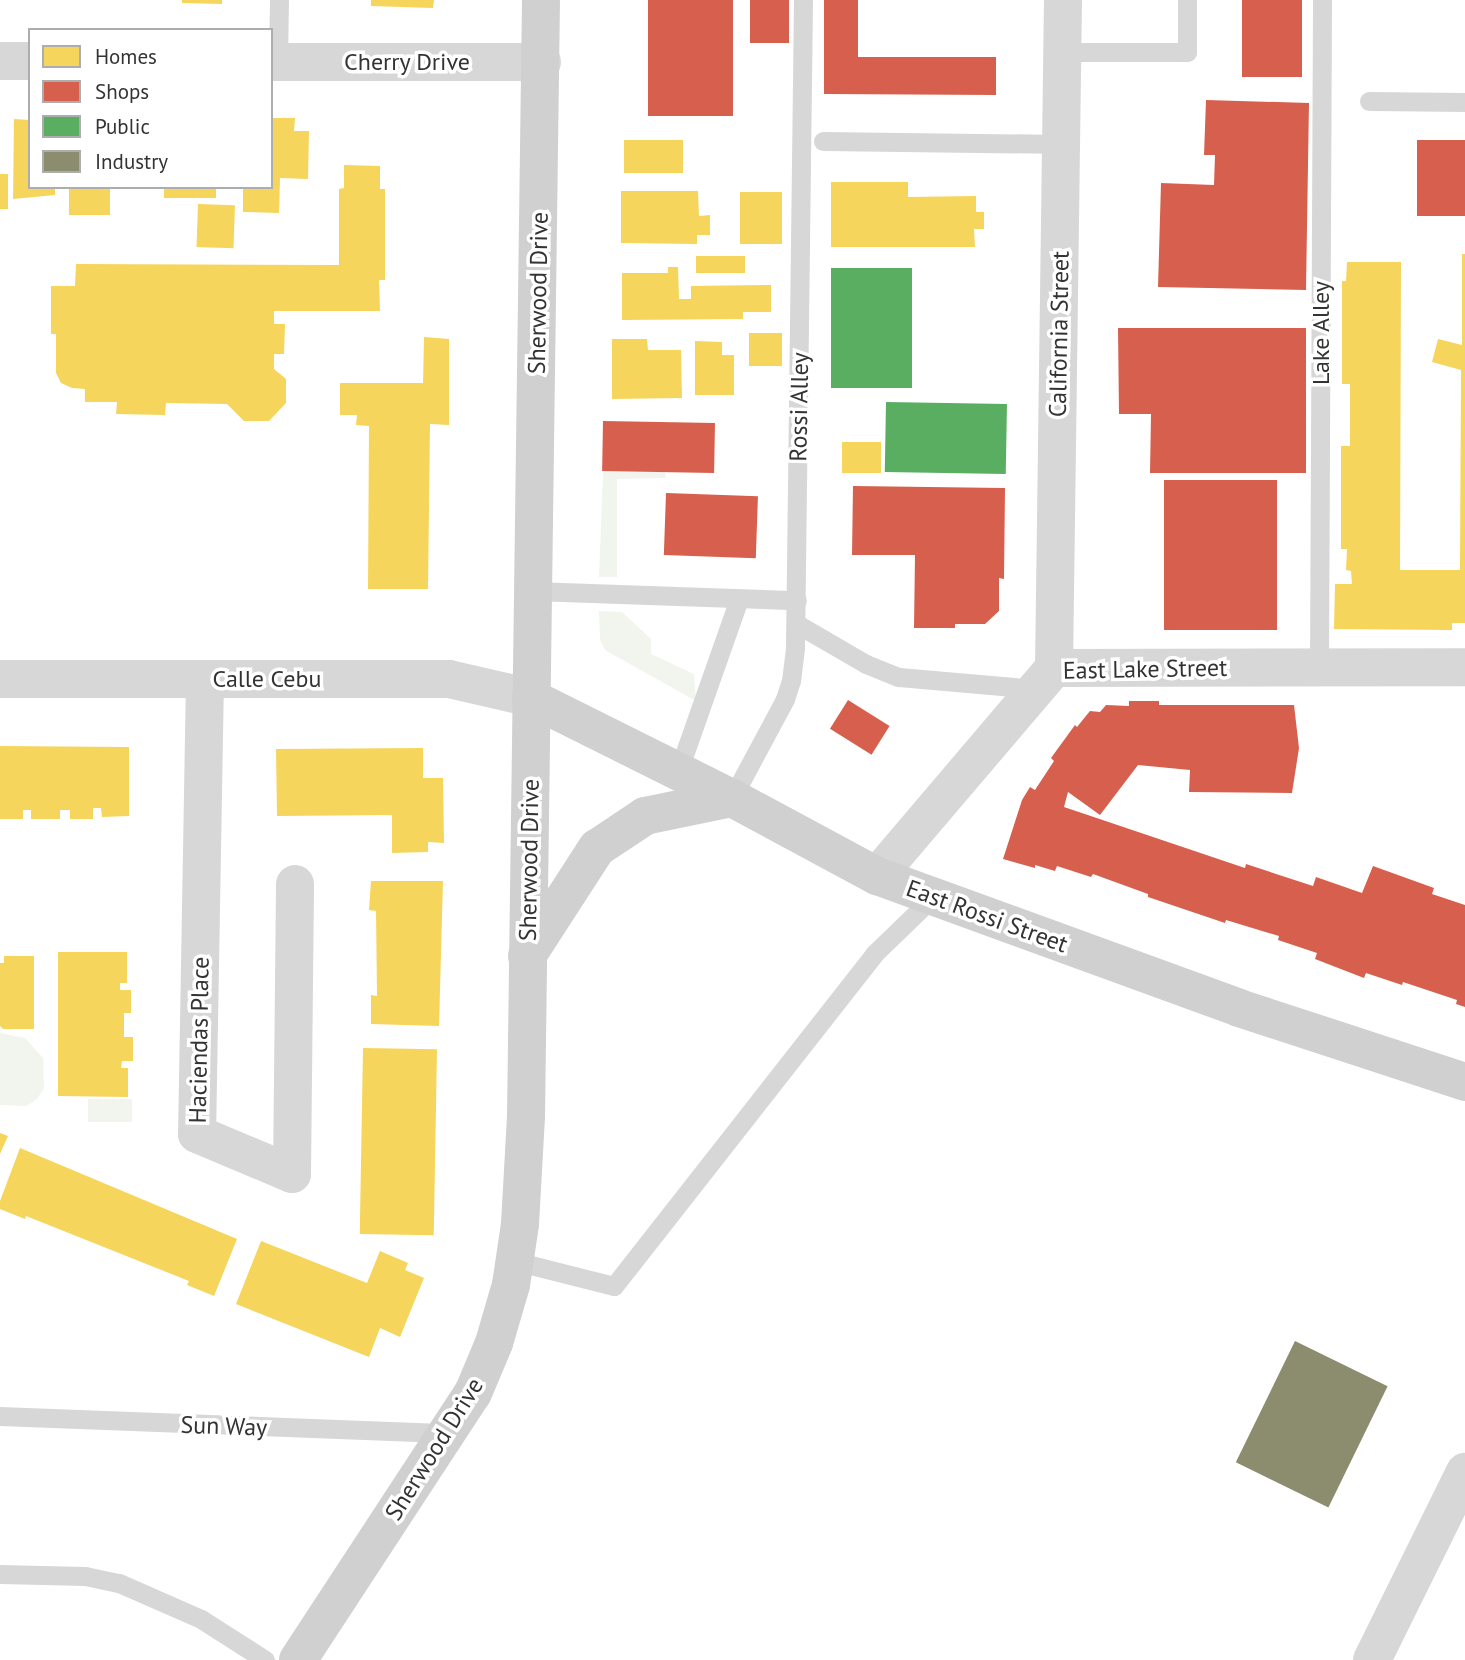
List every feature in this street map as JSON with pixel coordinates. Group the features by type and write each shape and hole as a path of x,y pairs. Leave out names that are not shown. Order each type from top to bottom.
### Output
{"main road":[{"name":"Sherwood Drive","path":"298,1660 473,1393 494,1343 515,1261 520,1224 526,1116 541,0"},
{"name":"East Rossi Street","path":"531,698 732,799 877,876 1239,1008 1465,1082"},
{"path":"527,957 597,848 645,816 732,799"}],"street":[{"name":"California Street","path":"1045,679 1062,144 1063,0"},
{"path":"0,61 28,61"},
{"name":"Cherry Drive","path":"275,62 542,62"},
{"name":"East Lake Street","path":"877,876 1045,679 1319,667 1465,667"},
{"name":"Calle Cebu","path":"0,679 449,679 531,698"},
{"name":"Haciendas Place","path":"205,679 197,1134 292,1174 295,884"},
{"path":"1373,1660 1462,1488"}],"lane":[{"path":"275,62 279,0"},
{"name":"Rossi Alley","path":"732,799 785,699 791,681 797,624 803,0"},
{"path":"1063,52 1187,52 1187,0"},
{"name":"Lake Alley","path":"1319,667 1322,0"},
{"path":"1369,100 1465,102"},
{"path":"823,141 1062,144"},
{"path":"533,591 797,600"},
{"path":"678,772 738,599"},
{"path":"797,624 866,664 899,677 1045,679"},
{"path":"515,1261 614,1286 874,954 933,897"},
{"name":"Sun Way","path":"0,1416 449,1433"},
{"path":"0,1574 85,1576 119,1583 201,1619 265,1660"}],"shaded area":[{"path":"603,471 665,472 666,478 617,479 617,577 599,577"},
{"path":"599,611 622,612 651,639 651,654 694,674 696,701 605,650 600,640"},
{"path":"0,1033 25,1038 43,1058 44,1088 37,1099 26,1106 0,1105"},
{"path":"88,1099 132,1099 132,1122 88,1122"}],"building: Homes":[{"path":"182,0 222,0 222,4 182,3"},
{"path":"371,0 434,0 433,8 371,6"},
{"path":"273,118 295,118 294,131 309,131 308,179 280,178 279,213 243,212 243,189 273,189"},
{"path":"14,119 28,120 28,189 55,189 55,195 13,199"},
{"path":"624,140 683,140 683,173 624,173"},
{"path":"344,165 380,166 380,189 385,189 385,280 379,280 380,311 274,311 274,324 285,324 284,354 274,354 274,369 286,379 286,403 269,421 244,421 227,404 166,403 165,415 116,414 117,402 85,402 85,389 72,388 61,383 56,373 56,334 51,334 51,286 75,286 76,264 339,265 339,189 344,188"},
{"path":"0,174 8,174 8,209 0,209"},
{"path":"831,182 908,182 908,197 976,196 976,212 984,212 984,229 974,229 975,247 831,247"},
{"path":"69,189 110,189 110,215 69,215"},
{"path":"164,189 216,189 216,198 164,198"},
{"path":"621,191 698,191 699,216 710,215 710,235 697,235 697,244 621,243"},
{"path":"740,192 782,192 782,244 740,244"},
{"path":"198,204 235,205 233,248 196,247"},
{"path":"1462,254 1465,254 1465,623 1452,623 1452,630 1334,629 1335,584 1352,584 1351,571 1346,570 1347,549 1341,549 1341,446 1350,446 1350,384 1342,384 1342,281 1346,281 1347,262 1401,262 1400,570 1460,570 1461,370 1432,362 1438,339 1462,345"},
{"path":"696,256 745,256 745,273 696,273"},
{"path":"668,267 678,267 679,299 691,299 691,286 771,285 771,312 743,312 743,319 622,320 622,273 668,273"},
{"path":"749,333 782,333 782,366 749,366"},
{"path":"424,337 449,339 449,425 430,424 428,589 368,589 369,426 356,425 357,415 340,415 340,383 423,383"},
{"path":"612,339 647,339 648,350 681,350 682,398 612,399"},
{"path":"695,341 722,342 722,355 734,355 734,395 695,395"},
{"path":"842,442 881,442 881,473 842,473"},
{"path":"0,746 129,747 129,816 102,817 101,808 93,808 93,819 70,819 70,810 60,810 60,819 31,819 31,810 23,810 23,819 0,819"},
{"path":"423,748 423,778 443,778 444,843 428,842 428,852 392,853 392,815 277,816 276,749"},
{"path":"371,881 443,881 439,1026 371,1024 371,995 377,996 376,911 369,910"},
{"path":"58,952 127,952 127,983 120,983 120,990 131,990 131,1013 124,1013 124,1037 133,1037 133,1061 122,1061 121,1068 128,1068 128,1097 58,1096"},
{"path":"4,956 34,956 34,1029 3,1029 0,1026 0,963 4,963"},
{"path":"363,1048 437,1049 434,1235 360,1234"},
{"path":"0,1133 8,1136 0,1154"},
{"path":"20,1148 237,1239 214,1296 187,1285 189,1281 26,1216 25,1219 0,1209 0,1201"},
{"path":"261,1241 367,1283 380,1251 408,1263 405,1270 424,1278 400,1337 380,1328 369,1357 236,1304"}],"building: Shops":[{"path":"648,0 733,0 733,116 648,116"},
{"path":"750,0 789,0 789,43 750,43"},
{"path":"824,0 858,0 858,57 996,57 996,95 824,94"},
{"path":"1242,0 1302,0 1302,77 1242,77"},
{"path":"1206,100 1309,103 1306,290 1158,287 1161,183 1214,185 1215,155 1204,155"},
{"path":"1417,140 1465,140 1465,216 1417,216"},
{"path":"1118,328 1306,328 1306,473 1150,473 1151,414 1119,414"},
{"path":"603,421 715,423 714,473 602,471"},
{"path":"1164,480 1277,480 1277,630 1164,630"},
{"path":"853,486 1005,488 1004,579 999,578 999,611 985,624 955,624 955,628 914,628 915,555 852,555"},
{"path":"666,493 758,496 756,558 664,555"},
{"path":"848,700 890,726 872,755 830,729"},
{"path":"1129,701 1159,701 1159,705 1294,705 1299,748 1292,793 1189,792 1190,770 1138,765 1100,815 1068,792 1064,807 1245,868 1246,864 1313,886 1316,877 1362,893 1373,866 1434,888 1432,894 1465,905 1465,1007 1456,1004 1457,1000 1403,982 1402,985 1366,973 1364,978 1315,959 1317,953 1278,940 1279,936 1226,920 1225,923 1148,897 1148,894 1093,874 1091,877 1057,866 1055,871 1035,865 1035,868 1003,859 1022,800 1030,787 1035,790 1054,761 1051,758 1075,725 1077,727 1090,711 1100,712 1106,705 1129,706"}],"building: Public":[{"path":"831,268 912,268 912,388 831,388"},
{"path":"886,402 1007,404 1006,474 885,472"}],"building: Industry":[{"path":"1295,1341 1388,1386 1328,1507 1236,1462"}]}
